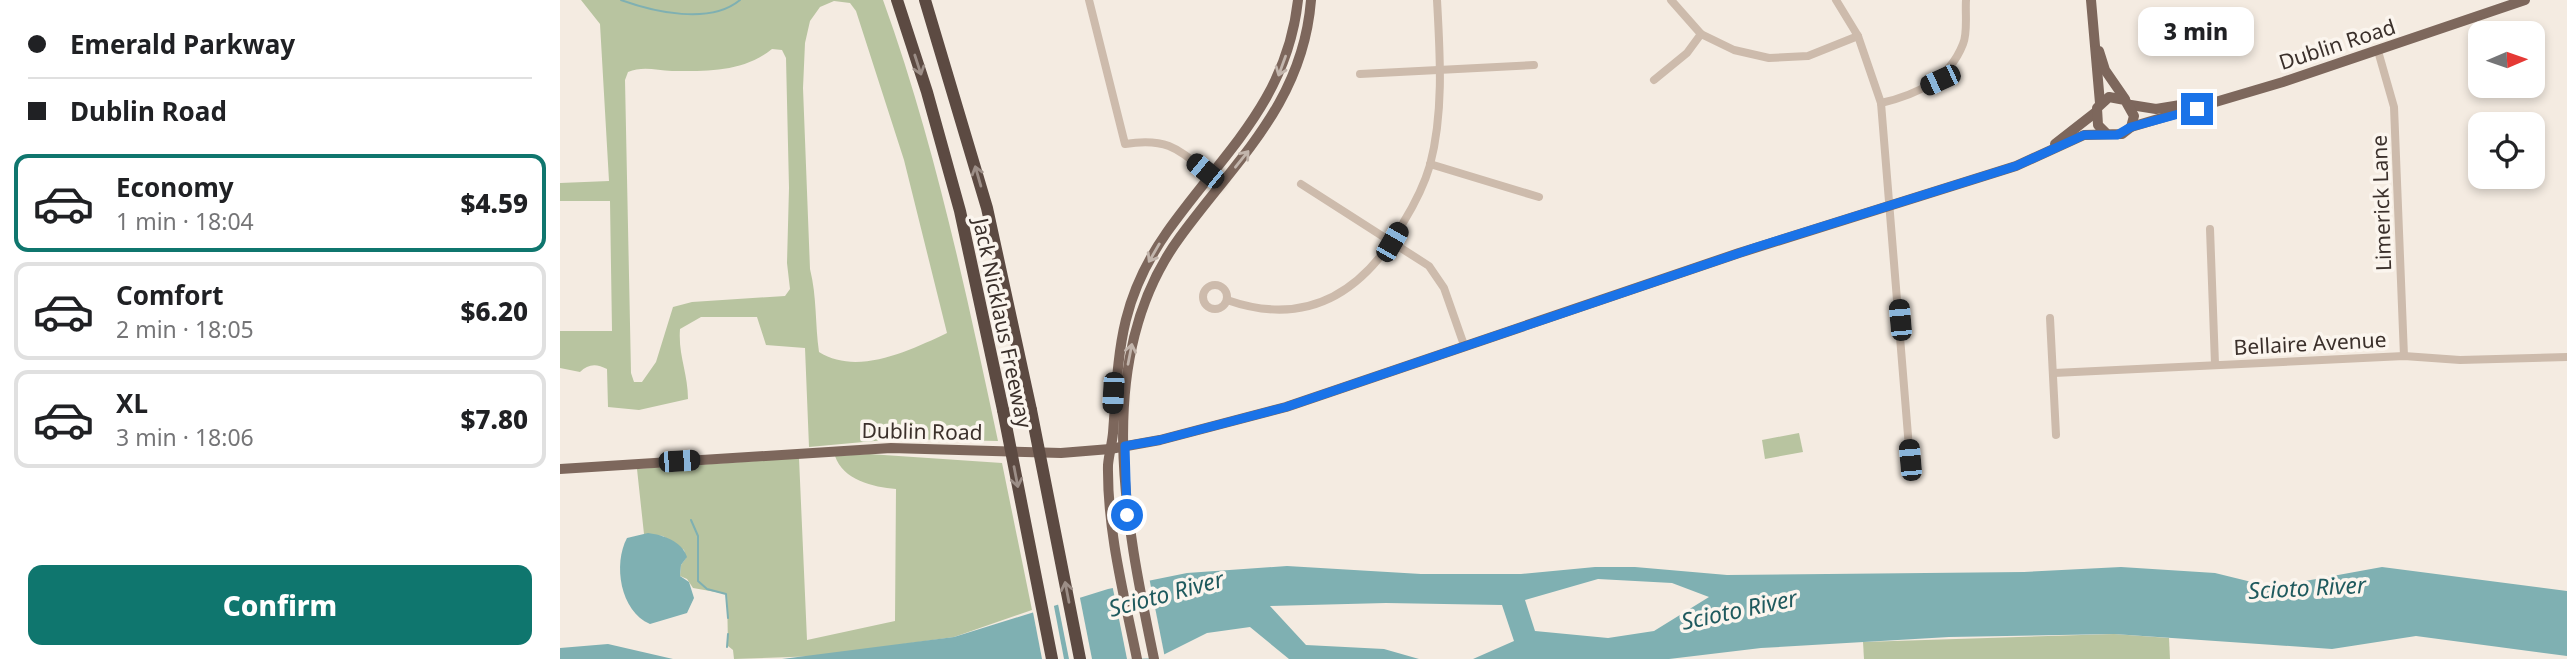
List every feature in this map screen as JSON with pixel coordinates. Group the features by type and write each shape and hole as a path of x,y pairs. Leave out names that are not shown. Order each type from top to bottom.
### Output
{"highway":[{"name":"Jack Nicklaus Freeway","path":"897,0 927,92 960,211 1052,659"},
{"name":"Jack Nicklaus Freeway","path":"925,0 987,208 1031,410 1080,659"}],"main road":[{"path":"1137,659 1115,544 1110,492 1116,363 1125,316 1153,253 1248,130 1275,85 1292,34 1298,0"},
{"path":"1154,659 1131,545 1125,491 1127,371 1146,300 1179,238 1273,117 1298,62 1311,0"},
{"path":"2091,0 2092,27 2098,108 2098,125 2106,133 2117,135 2131,127 2134,116 2128,102 2105,70 2092,27"},
{"name":"Dublin Road","path":"2131,127 2378,51 2525,0"},
{"name":"Dublin Road","path":"2128,102 2156,109 2240,95"},
{"path":"2098,108 2115,96 2128,102"},
{"name":"Dublin Road","path":"2036,158 2098,108"},
{"name":"Dublin Road","path":"560,469 891,448 1035,453 1110,449 1160,440 1286,407 1464,345 2036,158 2084,135 2106,133"}],"street":[{"path":"1088,0 1125,144 1157,141 1174,146 1212,176"},
{"path":"1227,300 1271,311 1301,308 1333,298 1363,279 1392,242 1416,201 1430,164 1441,70 1437,0"},
{"path":"1671,0 1701,34 1734,50 1769,58 1808,56 1858,36"},
{"path":"1836,0 1858,36 1881,103 1910,460"},
{"path":"1881,103 1900,99 1940,80 1964,43 1966,0"},
{"path":"1654,80 1687,54 1701,34"},
{"name":"Limerick Lane","path":"2378,51 2394,107 2404,356"},
{"path":"1360,74 1534,65"},
{"path":"1430,164 1539,197"},
{"path":"1300,184 1422,261 1440,280 1464,345"},
{"path":"2210,229 2215,364"},
{"path":"2050,318 2056,435"},
{"name":"Bellaire Avenue","path":"2054,373 2404,356 2460,360 2567,358"}],"green space":[{"path":"581,0 883,0 902,54 934,164 998,441 896,439 809,447 805,348 766,345 757,317 701,317 680,329 688,399 639,410 608,407 607,369 592,365 580,372 560,368 560,331 612,331 610,201 560,201 560,183 609,181 600,24","holes":["834,1 850,3 856,11 904,160 947,333 900,353 866,361 834,359 819,352 810,269 803,88 805,43 810,21 820,7","772,49 782,50 786,58 789,188 787,263 790,289 785,296 692,302 673,307 656,362 642,382 634,382 631,373 625,80 628,72 644,69 725,69 761,57"]},
{"path":"1799,433 1803,452 1765,459 1762,440"},
{"path":"869,454 1002,463 1032,610 954,637 819,656 734,659 733,650 728,646 727,594 693,588 687,579 680,576 681,565 686,558 684,550 663,536 644,534 637,469 799,458 807,640 895,621 896,489 860,481 845,471 835,456"},
{"path":"2114,634 2169,638 2170,659 1864,659 1863,642"}],"water":[{"path":"648,533 671,540 685,551 687,557 681,565 680,576 689,582 694,598 687,613 650,624 632,609 622,586 620,573 620,561 627,538"},
{"name":"Scioto River","path":"1287,566 1421,574 1521,574 1595,567 1635,567 1727,575 2024,572 2121,567 2215,573 2272,587 2382,567 2567,591 2567,656 2416,636 2332,649 2114,634 1949,637 1761,648 1669,659 1473,659 1514,641 1502,605 1386,603 1270,606 1306,645 1384,649 1419,659 1289,659 1250,627 1207,633 1155,659 782,659 954,637 1108,589 1187,573","holes":["1598,579 1672,583 1709,597 1654,631 1608,638 1535,631 1525,600"]},
{"path":"608,644 673,659 560,659 560,648"}],"pier":[{"path":"1149,577 1165,658 1127,659 1112,584"},
{"path":"1079,593 1092,659 1069,659 1057,599"},
{"path":"1053,601 1064,659 1042,659 1032,607"}],"waterway":[{"path":"621,0 649,9 682,14 713,12 728,8 740,0"},
{"path":"691,520 698,536 698,581 707,589 726,594 728,618"},
{"path":"727,647 728,634"}],"route":[{"path":"1127,515 1125,446 1160,440 1286,407 1757,247 2016,166 2084,135 2122,134 2131,127 2197,109"}]}
